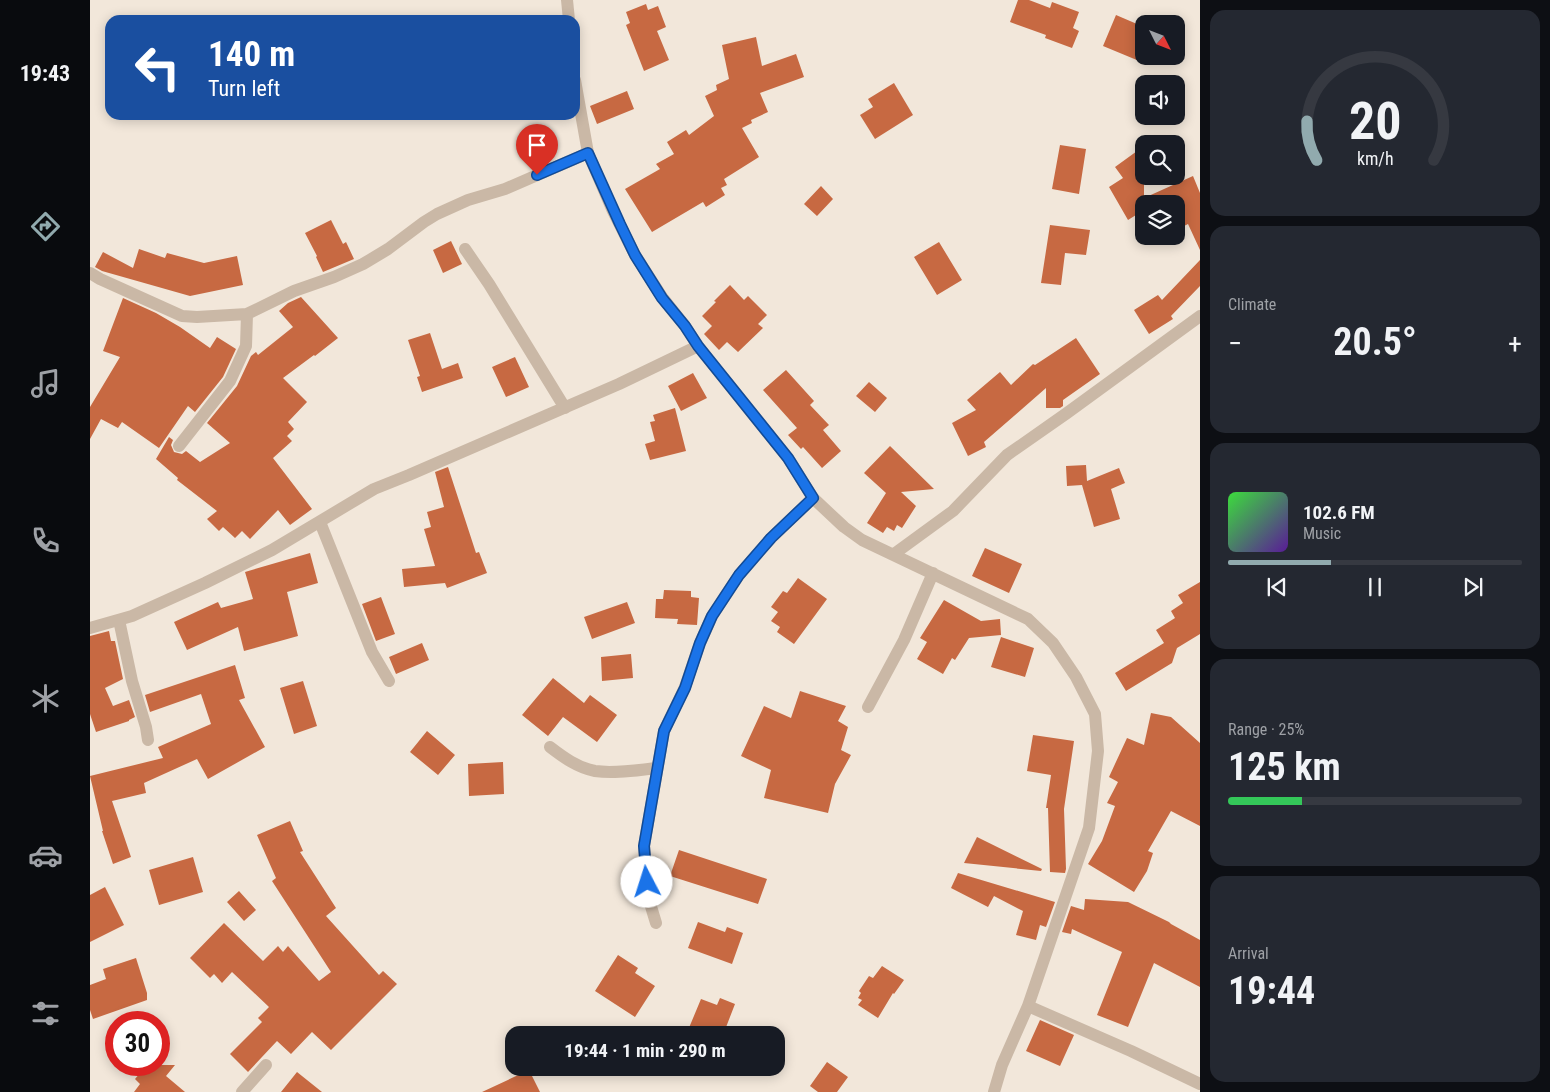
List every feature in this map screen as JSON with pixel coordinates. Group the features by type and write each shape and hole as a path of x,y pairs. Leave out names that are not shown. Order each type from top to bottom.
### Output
{"street":[{"path":"567,0 568,15"},
{"path":"580,108 588,153 612,209 635,255 662,298 788,458 813,498 862,540 1028,619 1058,650 1076,677 1095,714 1098,751 1089,828 1028,1006 1002,1065 994,1092"},
{"path":"90,272 100,279 182,316 248,314 294,291 334,277 363,264 388,249 437,214 468,200 505,189 588,153"},
{"path":"465,249 489,284 564,408"},
{"path":"180,446 230,381 246,346 248,314"},
{"path":"894,554 953,511 1007,455 1068,413 1200,316"},
{"path":"90,628 120,620 205,583 263,554 320,522 374,488 409,475 619,384 698,346"},
{"path":"656,923 649,900 644,846 664,731 685,688 700,643 712,616 739,575 771,538 813,498"},
{"path":"320,522 372,652 389,681"},
{"path":"868,707 904,640 933,573"},
{"path":"120,620 132,681 148,740"},
{"path":"550,747 567,760 594,771 623,772 658,768"},
{"path":"1028,1006 1200,1084"},
{"path":"242,1092 266,1066"}],"building":[{"path":"1018,0 1029,0 1050,8 1052,2 1079,12 1073,28 1079,31 1072,48 1045,38 1046,35 1010,22"},
{"path":"646,4 648,10 658,6 666,27 657,31 669,60 644,71 626,25 630,23 626,12"},
{"path":"1116,15 1135,23 1135,59 1103,46"},
{"path":"756,37 762,66 796,54 804,77 760,93 768,112 751,120 752,123 742,128 759,157 724,179 727,185 721,188 725,195 706,207 703,202 652,232 625,189 660,169 656,164 674,154 667,142 686,130 689,135 714,116 705,96 717,90 716,85 729,79 722,45"},
{"path":"894,83 913,115 875,139 860,115 873,107 868,99"},
{"path":"627,91 634,109 597,124 590,106"},
{"path":"1060,145 1086,149 1079,194 1052,189"},
{"path":"1135,153 1135,185 1144,185 1144,195 1135,195 1135,216 1128,220 1109,187 1123,178 1115,167"},
{"path":"1193,176 1200,193 1200,250 1188,224 1185,226 1185,195 1151,195 1173,185 1185,185 1185,180"},
{"path":"821,186 833,199 817,216 804,204"},
{"path":"331,220 343,244 346,242 354,259 323,272 305,233"},
{"path":"1050,225 1090,230 1086,255 1065,253 1061,285 1041,283"},
{"path":"451,241 462,264 443,273 433,250"},
{"path":"939,242 962,280 937,295 914,257"},
{"path":"139,249 165,258 167,253 204,263 237,256 243,285 190,296 102,271 95,267 103,252 133,268"},
{"path":"1200,260 1200,286 1171,316 1173,319 1149,334 1134,310 1158,295 1162,300"},
{"path":"730,285 744,300 748,296 767,315 758,324 763,328 738,352 727,342 719,350 704,334 712,326 702,316"},
{"path":"301,297 338,338 283,378 307,402 288,422 294,429 287,436 292,441 273,458 312,509 290,525 278,510 250,539 242,531 235,538 223,527 219,531 207,519 217,511 177,480 178,478 156,459 169,437 173,440 171,445 174,452 182,454 186,451 200,462 230,443 207,423 237,386 251,356 256,352 258,355 293,327 279,311 288,303"},
{"path":"123,298 156,313 210,348 217,337 236,349 223,377 195,412 188,406 159,448 122,422 118,428 101,419 90,439 90,407 120,357 103,351"},
{"path":"430,333 442,369 458,363 463,378 422,392 417,377 420,376 408,340"},
{"path":"1076,338 1100,374 1063,400 1063,406 1060,408 1046,408 1046,388 984,442 986,447 968,456 952,423 976,410 967,400 1000,372 1011,385 1033,364 1035,365"},
{"path":"515,357 529,387 506,397 492,367"},
{"path":"786,370 814,401 810,405 829,425 823,430 841,451 822,468 803,447 801,449 788,435 797,428 763,390"},
{"path":"693,373 707,398 681,411 668,386"},
{"path":"869,382 887,398 875,412 856,396"},
{"path":"675,408 686,451 650,460 645,444 655,441 650,422 655,421 653,415"},
{"path":"890,446 934,489 901,492 916,506 902,528 897,525 894,531 887,527 883,533 867,523 886,493 864,473"},
{"path":"1086,465 1087,481 1119,468 1125,483 1111,489 1120,519 1094,527 1082,485 1067,486 1066,466"},
{"path":"448,467 476,553 479,552 487,573 447,588 445,583 404,587 402,569 435,566 424,529 431,527 427,512 444,507 435,472"},
{"path":"985,548 1022,564 1009,593 972,576"},
{"path":"310,553 318,583 287,592 298,636 244,651 238,627 187,650 174,622 218,602 221,608 253,599 245,572"},
{"path":"798,578 827,599 794,644 777,632 780,627 771,621 778,612 771,607 783,591 787,593"},
{"path":"1200,582 1200,634 1177,648 1172,663 1126,691 1115,673 1164,643 1156,630 1175,618 1171,611 1183,603 1178,595"},
{"path":"664,590 691,591 691,597 699,598 697,625 677,624 678,619 655,618 656,599 663,599"},
{"path":"381,597 395,634 376,641 362,604"},
{"path":"944,600 981,621 1000,619 1001,635 969,638 955,660 952,658 943,674 917,659 927,642 920,638"},
{"path":"627,602 635,623 592,639 584,617"},
{"path":"109,631 111,641 115,641 123,679 105,688 113,706 129,700 135,717 129,721 96,732 90,714 90,636"},
{"path":"1001,637 1034,648 1025,677 991,667"},
{"path":"422,643 429,660 396,674 389,657"},
{"path":"631,654 633,678 602,681 601,657"},
{"path":"235,665 245,698 239,700 265,747 208,779 197,759 144,783 146,793 112,801 131,857 113,864 102,831 90,776 163,758 158,747 211,724 201,694 150,712 145,695"},
{"path":"553,678 584,703 590,695 617,715 597,742 563,717 548,736 522,715"},
{"path":"303,681 317,726 294,734 280,688"},
{"path":"800,691 846,706 838,721 848,727 841,750 851,755 835,784 828,813 764,798 771,770 741,756 764,706 791,718"},
{"path":"1151,713 1171,717 1200,743 1200,826 1171,811 1148,851 1153,853 1147,871 1134,892 1088,864 1102,841 1115,806 1107,803 1118,782 1109,777 1127,738 1144,745"},
{"path":"427,731 455,755 438,775 410,752"},
{"path":"1033,735 1074,741 1064,809 1065,873 1050,872 1048,808 1046,808 1051,775 1027,771"},
{"path":"503,762 504,794 469,796 468,764"},
{"path":"290,821 303,851 300,852 336,908 326,916 379,975 383,971 397,984 331,1050 312,1032 291,1054 277,1041 248,1072 230,1054 262,1022 258,1018 269,1007 232,972 222,983 214,974 210,978 190,958 224,923 263,961 278,946 283,952 288,946 319,981 331,972 272,881 276,878 257,835"},
{"path":"977,837 1042,869 1041,871 964,863"},
{"path":"679,850 767,879 758,904 670,876"},
{"path":"193,857 203,892 159,905 149,870"},
{"path":"958,873 1055,902 1046,927 1040,925 1036,940 1016,935 1023,911 994,896 988,907 951,888"},
{"path":"105,887 124,925 90,942 90,895"},
{"path":"239,891 256,910 244,921 227,902"},
{"path":"1085,899 1128,902 1200,940 1200,987 1154,963 1128,1027 1097,1015 1122,952 1072,929 1071,934 1062,932 1071,906 1084,910"},
{"path":"698,922 725,932 727,927 743,933 732,964 688,948"},
{"path":"618,955 638,968 635,973 655,986 635,1017 595,991"},
{"path":"136,958 147,993 147,1000 116,1011 105,1011 105,1015 93,1019 90,1010 90,985 106,979 103,969"},
{"path":"882,966 904,980 893,993 878,1018 858,1005 862,1000 858,998 861,993 859,991 869,976 873,978"},
{"path":"720,998 735,1004 726,1026 690,1026 701,999 717,1005"},
{"path":"1040,1020 1074,1035 1060,1066 1026,1051"},
{"path":"827,1062 848,1077 837,1092 818,1092 810,1086"},
{"path":"297,1072 322,1092 281,1092"},
{"path":"138,1076 166,1076 185,1092 134,1092 140,1084 135,1079"},
{"path":"516,1076 532,1076 540,1092 482,1092"}],"route":[{"path":"537,175 588,153 612,209 635,255 662,298 788,458 813,498 771,538 739,575 712,616 700,643 685,688 664,731 644,846 647,882"}]}
